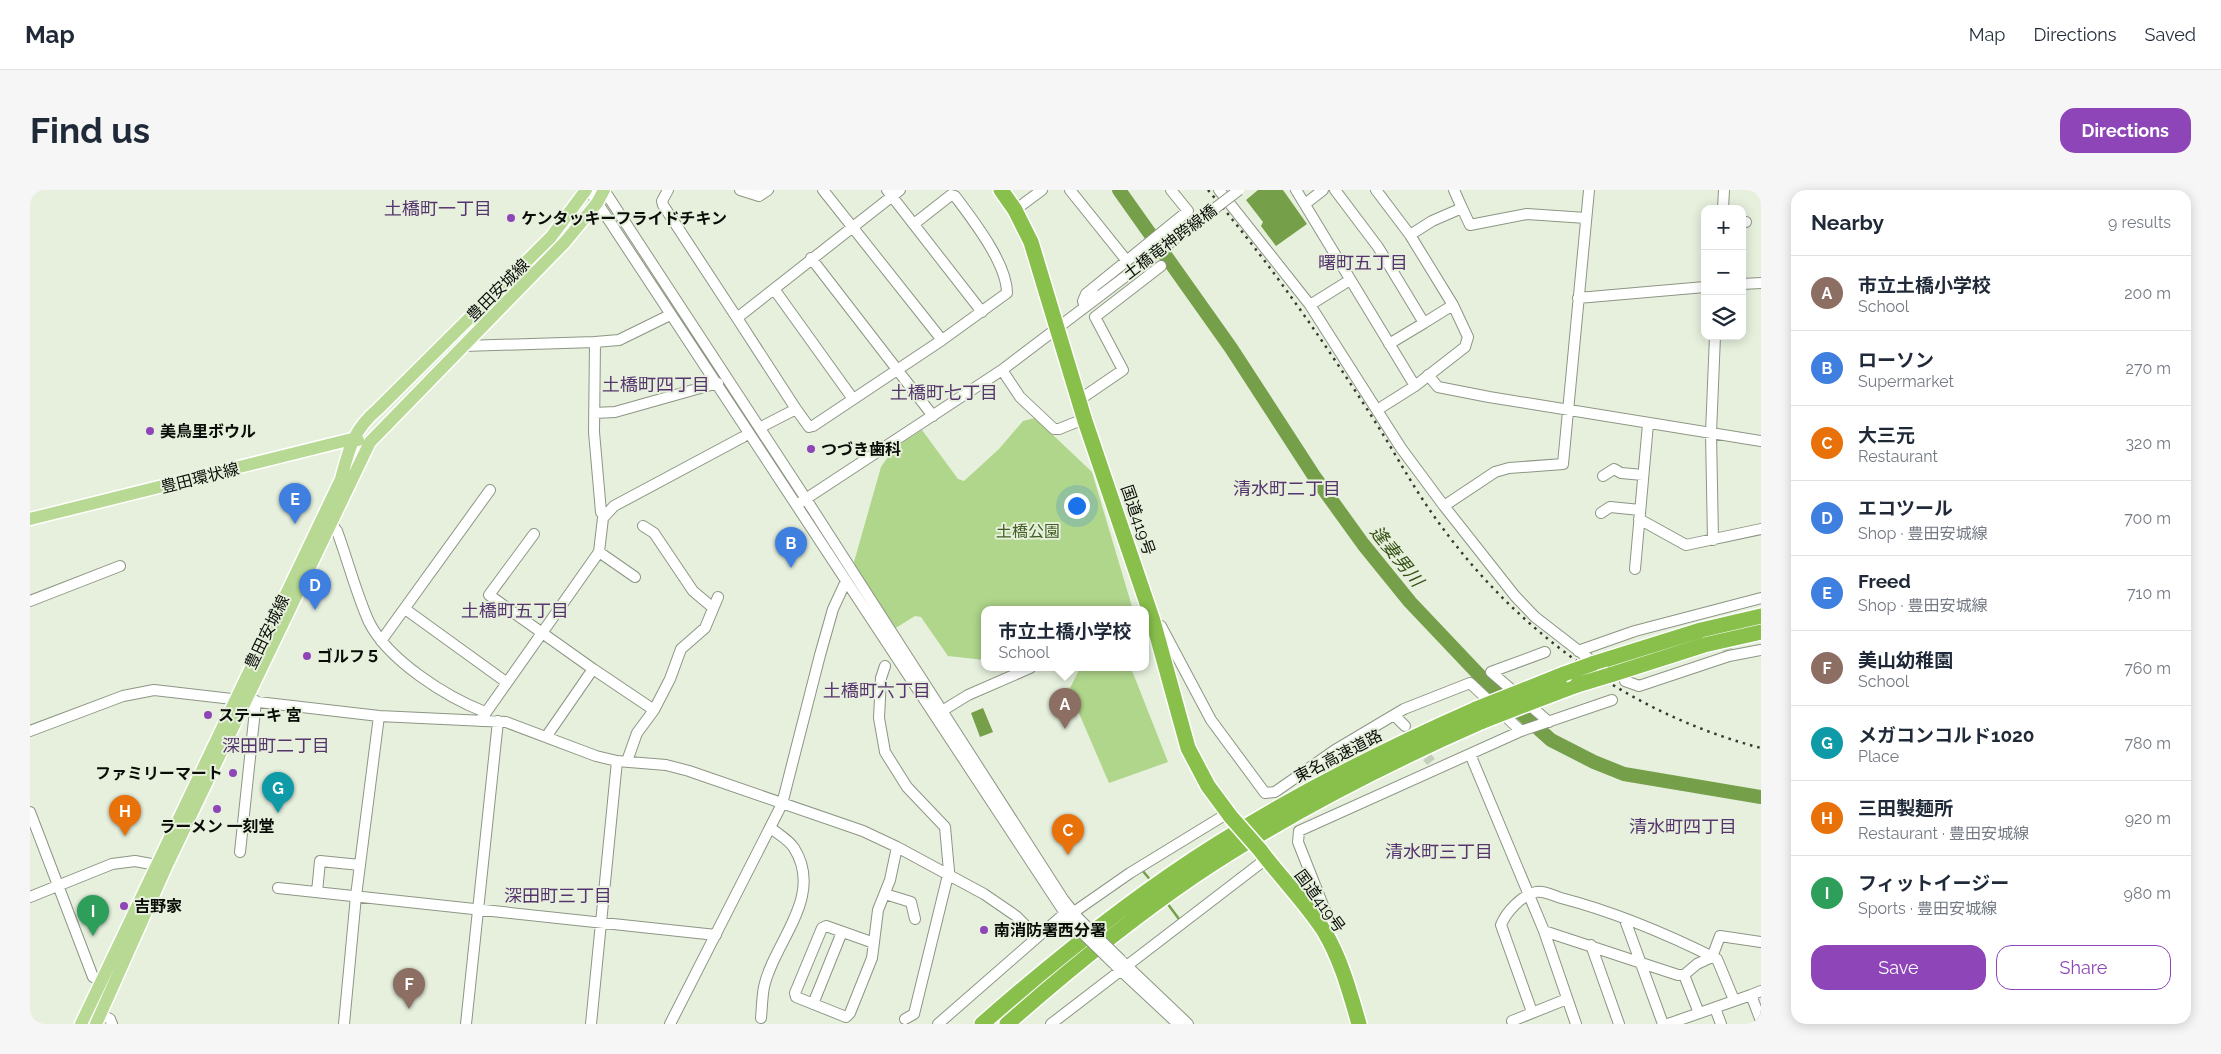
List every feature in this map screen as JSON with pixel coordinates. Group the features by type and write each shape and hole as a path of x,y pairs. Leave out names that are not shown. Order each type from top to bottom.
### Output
{"highway":[{"name":"国道419号","path":"1001,190 1015,210 1031,242 1084,419 1144,606"},
{"name":"東名高速道路","path":"1528,696 1590,661 1701,630 1761,616"},
{"name":"国道419号","path":"1149,622 1188,748 1208,786 1302,900 1324,932 1345,976 1359,1024"},
{"name":"東名高速道路","path":"982,1024 1127,906 1216,844 1357,764 1528,696 1577,685 1704,645 1761,632"},
{"name":"東名高速道路","path":"1007,1024 1122,928 1224,857 1323,799 1427,746 1480,715"}],"main road":[{"name":"豊田安城線","path":"246,700 341,479 352,439 364,421 378,410 551,237 588,190"},
{"name":"豊田安城線","path":"81,1024 246,700 370,442 565,242 597,202 604,190"},
{"name":"豊田環状線","path":"30,519 352,439 370,442"},
{"name":"豊田安城線","path":"98,1019 161,866"}],"street":[{"path":"588,190 670,315 802,502 942,711 1063,898 1072,918"},
{"path":"604,190 802,502 846,581 1072,918 1178,1024"},
{"path":"668,190 662,201 663,205 809,427 942,340 1007,293 984,234 955,196 951,195 914,224"},
{"path":"740,190 759,196 768,190"},
{"path":"823,190 942,340"},
{"path":"1015,210 1042,190"},
{"path":"1070,190 1127,261"},
{"path":"1085,308 1083,301 1086,294 1148,243 1167,232 1188,212 1171,190"},
{"path":"1219,190 1310,305 1401,448 1444,506 1515,596 1534,617 1590,661"},
{"name":"土橋竜神跨線橋","path":"802,502 1002,370 1239,190"},
{"path":"1296,190 1415,386"},
{"path":"1305,204 1323,190"},
{"path":"1335,190 1378,247 1424,323"},
{"path":"1376,190 1410,235 1453,305 1468,337 1465,347 1415,386 1377,410"},
{"path":"1454,190 1470,225 1527,214 1586,218"},
{"path":"1444,506 1495,472 1509,468 1563,464 1570,409 1578,298 1589,190"},
{"path":"1723,205 1724,190"},
{"path":"737,318 893,192 914,224 982,312"},
{"path":"1410,235 1432,221 1462,208"},
{"path":"811,258 933,416"},
{"path":"1079,400 1123,370 1095,317 1161,266"},
{"path":"1310,305 1350,280"},
{"path":"1746,284 1761,283"},
{"path":"1578,298 1701,287"},
{"path":"774,289 852,399"},
{"path":"1389,344 1453,305"},
{"path":"464,346 619,340 670,315"},
{"path":"1713,540 1711,433 1715,340"},
{"path":"595,342 594,413 600,504 601,512 606,513"},
{"path":"1002,370 1020,397 1054,429 1059,430 1084,419"},
{"path":"1428,375 1438,387 1648,424 1761,441"},
{"path":"594,413 615,412 718,383"},
{"path":"766,425 796,408"},
{"path":"1635,569 1648,424"},
{"path":"483,716 599,552 606,513 614,506 743,436"},
{"path":"1603,476 1614,469 1621,474 1643,476"},
{"path":"382,641 490,490"},
{"path":"1601,512 1610,507 1640,515 1686,546 1761,529"},
{"path":"331,523 338,532 369,622 389,650 436,686 483,716 512,723 596,756 689,771 863,831 897,847 984,894 1016,916 1036,936"},
{"path":"643,526 654,533 688,585 712,607"},
{"path":"534,534 489,595 654,710"},
{"path":"599,552 635,577"},
{"path":"30,601 120,566"},
{"path":"670,1024 772,828 782,804 820,655 834,609 846,581"},
{"path":"591,1024 601,924 622,761 637,733 654,710 670,680 681,649 705,628 710,619 712,607 718,598"},
{"path":"1578,651 1635,631 1718,613 1761,598"},
{"path":"404,609 506,682"},
{"path":"1149,622 1161,626 1211,720 1265,793 1276,792 1334,750 1394,715 1470,683 1523,730"},
{"path":"1625,681 1639,686 1729,654 1761,650"},
{"path":"1545,652 1491,672 1547,722"},
{"path":"885,666 881,678 879,718 885,752 907,787 945,827 948,876 914,1014 905,1019"},
{"path":"546,737 593,669"},
{"path":"942,711 968,695 1023,671"},
{"path":"30,731 123,696 144,691 246,700 379,716 483,716"},
{"path":"240,852 246,700"},
{"path":"1324,932 1330,923 1298,842 1299,831 1434,766 1470,754 1523,730 1612,700"},
{"path":"1394,715 1405,726"},
{"path":"344,1024 356,896 379,716"},
{"path":"466,1024 498,721"},
{"path":"1470,754 1544,931 1576,1024"},
{"path":"30,812 93,977 102,980"},
{"path":"938,1024 1036,936 1072,918 1130,873 1230,815"},
{"path":"761,1018 764,987 775,957 798,912 803,877 798,854 793,846 772,828"},
{"path":"874,943 826,926 822,928 812,948 795,993 796,997 846,1017 850,1013 872,958 874,943 878,910 885,894 897,847"},
{"path":"1051,1024 1121,965 1263,855"},
{"path":"30,897 112,864 134,861 161,866"},
{"path":"317,892 320,861 360,865"},
{"path":"278,888 716,935"},
{"path":"1532,1012 1501,925 1519,902 1529,894 1541,891 1584,903 1625,920 1649,927 1712,956 1719,963 1734,1000"},
{"path":"885,894 911,902 915,919"},
{"path":"1625,920 1663,1024"},
{"path":"1544,931 1684,975"},
{"path":"814,1004 842,932"},
{"path":"1684,975 1697,964 1712,956 1720,936 1761,942"},
{"path":"1591,946 1619,1024"},
{"path":"1121,965 1188,1024"},
{"path":"1684,975 1699,1013"},
{"path":"1668,1024 1679,1022 1756,993 1761,1020"},
{"path":"1512,1021 1567,999"},
{"path":"1715,1008 1721,1024"},
{"path":"98,1019 110,1019 112,1024"}],"green space":[{"name":"土橋公園","path":"1035,418 1092,472 1132,606 981,606 981,660 948,656 921,617 915,616 894,629 856,572 854,562 881,467 894,448 922,430 958,479 964,481 999,449 1023,421"},
{"path":"1078,671 1132,671 1168,762 1109,783 1069,690"}],"shaded area":[{"path":"1258,190 1283,190 1307,224 1276,246 1261,226 1263,222 1246,200"},
{"path":"983,708 993,732 980,737 971,713"}],"waterway":[{"name":"逢妻男川","path":"1119,190 1231,348 1314,476 1363,544 1410,602 1483,679 1551,740 1594,762 1624,774 1761,797"},
{"path":"1142,870 1152,882"},
{"path":"1167,903 1179,919"}],"tunnel":[{"path":"1719,617 1728,652"},
{"path":"1418,745 1431,762"}],"railway":[{"path":"1208,190 1274,273 1315,331 1374,420 1427,506 1459,549 1494,589 1531,625 1572,658 1616,687 1662,712 1710,732 1761,748"}],"place":[{"name":"ケンタッキーフライドチキン","path":"511,218"},
{"name":"美鳥里ボウル","path":"150,431"},
{"name":"つづき歯科","path":"811,449"},
{"name":"Freed","path":"295,524"},
{"name":"ローソン","path":"791,568"},
{"name":"エコツール","path":"315,610"},
{"name":"ゴルフ５","path":"307,656"},
{"name":"ステーキ 宮","path":"208,715"},
{"name":"市立土橋小学校","path":"1065,729"},
{"name":"ファミリーマート","path":"233,773"},
{"name":"ラーメン 一刻堂","path":"217,809"},
{"name":"メガコンコルド1020","path":"278,813"},
{"name":"三田製麺所","path":"125,836"},
{"name":"大三元","path":"1068,855"},
{"name":"吉野家","path":"124,906"},
{"name":"南消防署西分署","path":"984,930"},
{"name":"フィットイージー","path":"93,936"},
{"name":"美山幼稚園","path":"409,1009"}],"district":[{"name":"土橋町一丁目","path":"438,208"},
{"name":"曙町五丁目","path":"1363,262"},
{"name":"土橋町四丁目","path":"656,384"},
{"name":"土橋町七丁目","path":"944,392"},
{"name":"清水町二丁目","path":"1287,488"},
{"name":"土橋町五丁目","path":"515,610"},
{"name":"土橋町六丁目","path":"877,690"},
{"name":"深田町二丁目","path":"276,745"},
{"name":"清水町四丁目","path":"1683,826"},
{"name":"清水町三丁目","path":"1439,851"},
{"name":"深田町三丁目","path":"558,895"}]}
